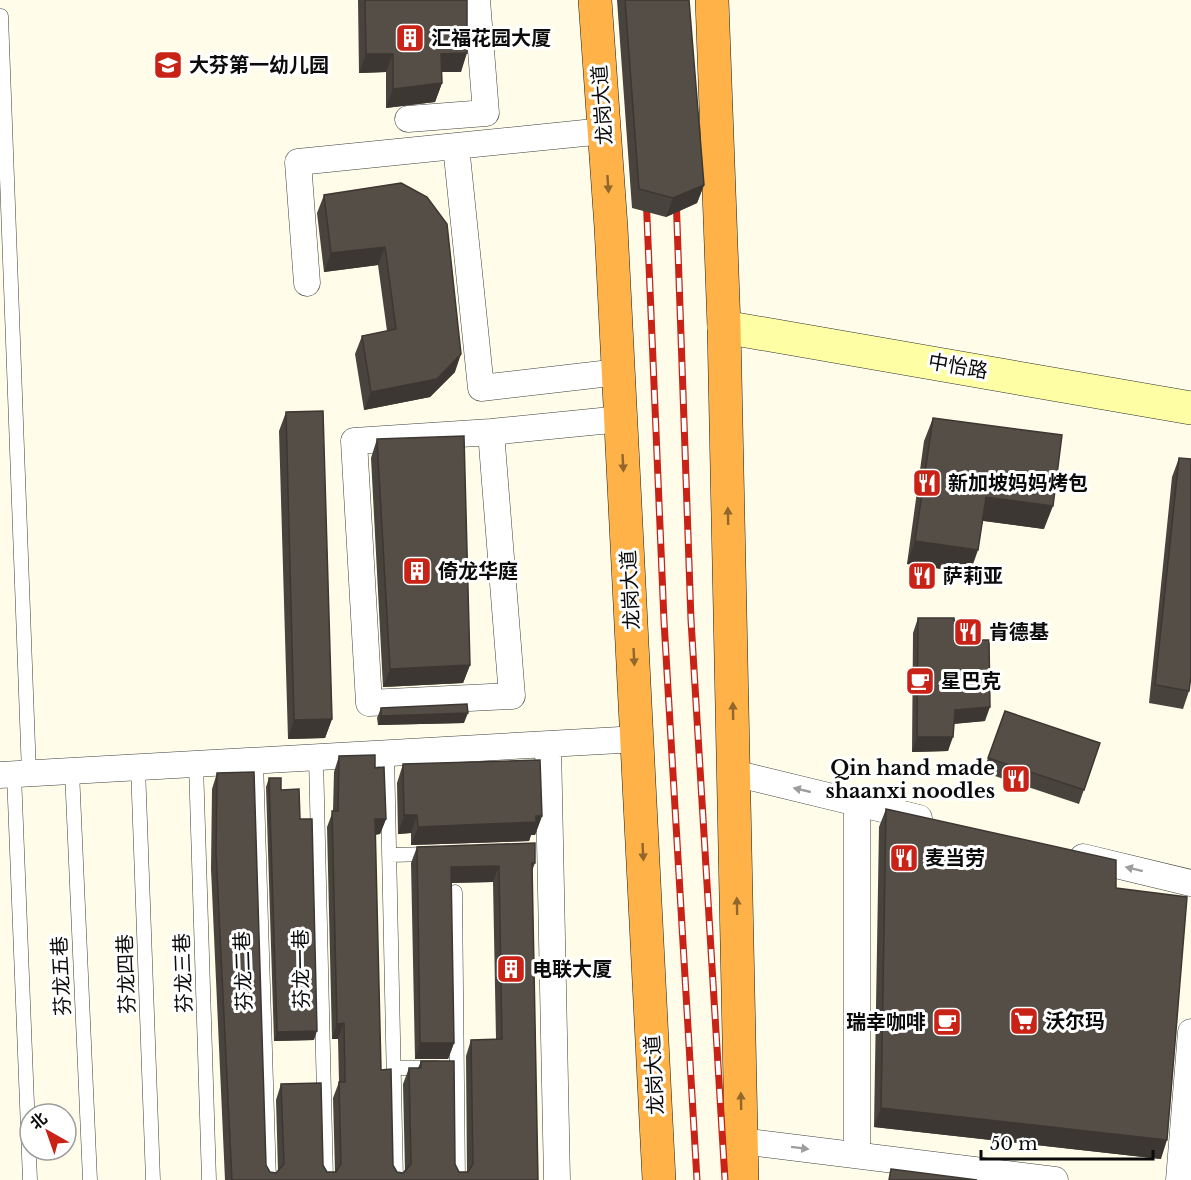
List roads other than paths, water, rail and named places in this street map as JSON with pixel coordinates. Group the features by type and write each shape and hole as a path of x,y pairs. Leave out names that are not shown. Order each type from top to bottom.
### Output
{"highway":[{"name":"龙岗大道","path":"595,0 619,372 659,1180"},
{"path":"712,0 724,327 742,1180"}],"street":[{"path":"408,119 486,113 477,0"},
{"path":"307,283 298,162 604,131"},
{"path":"456,146 481,388 619,372"},
{"name":"中怡路","path":"724,327 1191,408"},
{"path":"491,432 512,696 369,703 354,441 491,432 621,419"},
{"path":"14,774 638,739"},
{"path":"548,744 544,849 557,1180"},
{"path":"734,773 938,822"},
{"path":"857,803 857,1155"},
{"path":"1064,853 1191,883"},
{"path":"1179,1180 1191,1032"},
{"path":"741,1141 1055,1180"}],"lane":[{"path":"1,16 14,774 30,1180"},
{"path":"387,753 396,1180"},
{"name":"芬龙一巷","path":"316,757 326,1180"},
{"name":"芬龙二巷","path":"256,761 269,1180"},
{"name":"芬龙三巷","path":"196,764 209,1180"},
{"name":"芬龙四巷","path":"138,767 153,1180"},
{"name":"芬龙五巷","path":"72,771 90,1180"},
{"path":"389,855 447,853"},
{"path":"455,892 458,1180"},
{"path":"394,1068 457,1068"}],"railway":[{"path":"646,194 664,621 697,1180"},
{"path":"676,194 691,620 725,1180"}],"place":[{"name":"汇福花园大厦","path":"410,38"},
{"name":"大芬第一幼儿园","path":"168,65"},
{"name":"新加坡妈妈烤包","path":"927,483"},
{"name":"倚龙华庭","path":"417,571"},
{"name":"萨莉亚","path":"922,576"},
{"name":"肯德基","path":"968,632"},
{"name":"星巴克","path":"920,681"},
{"name":"Qin hand made shaanxi noodles","path":"1016,779"},
{"name":"麦当劳","path":"904,858"},
{"name":"电联大厦","path":"511,969"},
{"name":"沃尔玛","path":"1024,1021"},
{"name":"瑞幸咖啡","path":"947,1022"}]}
